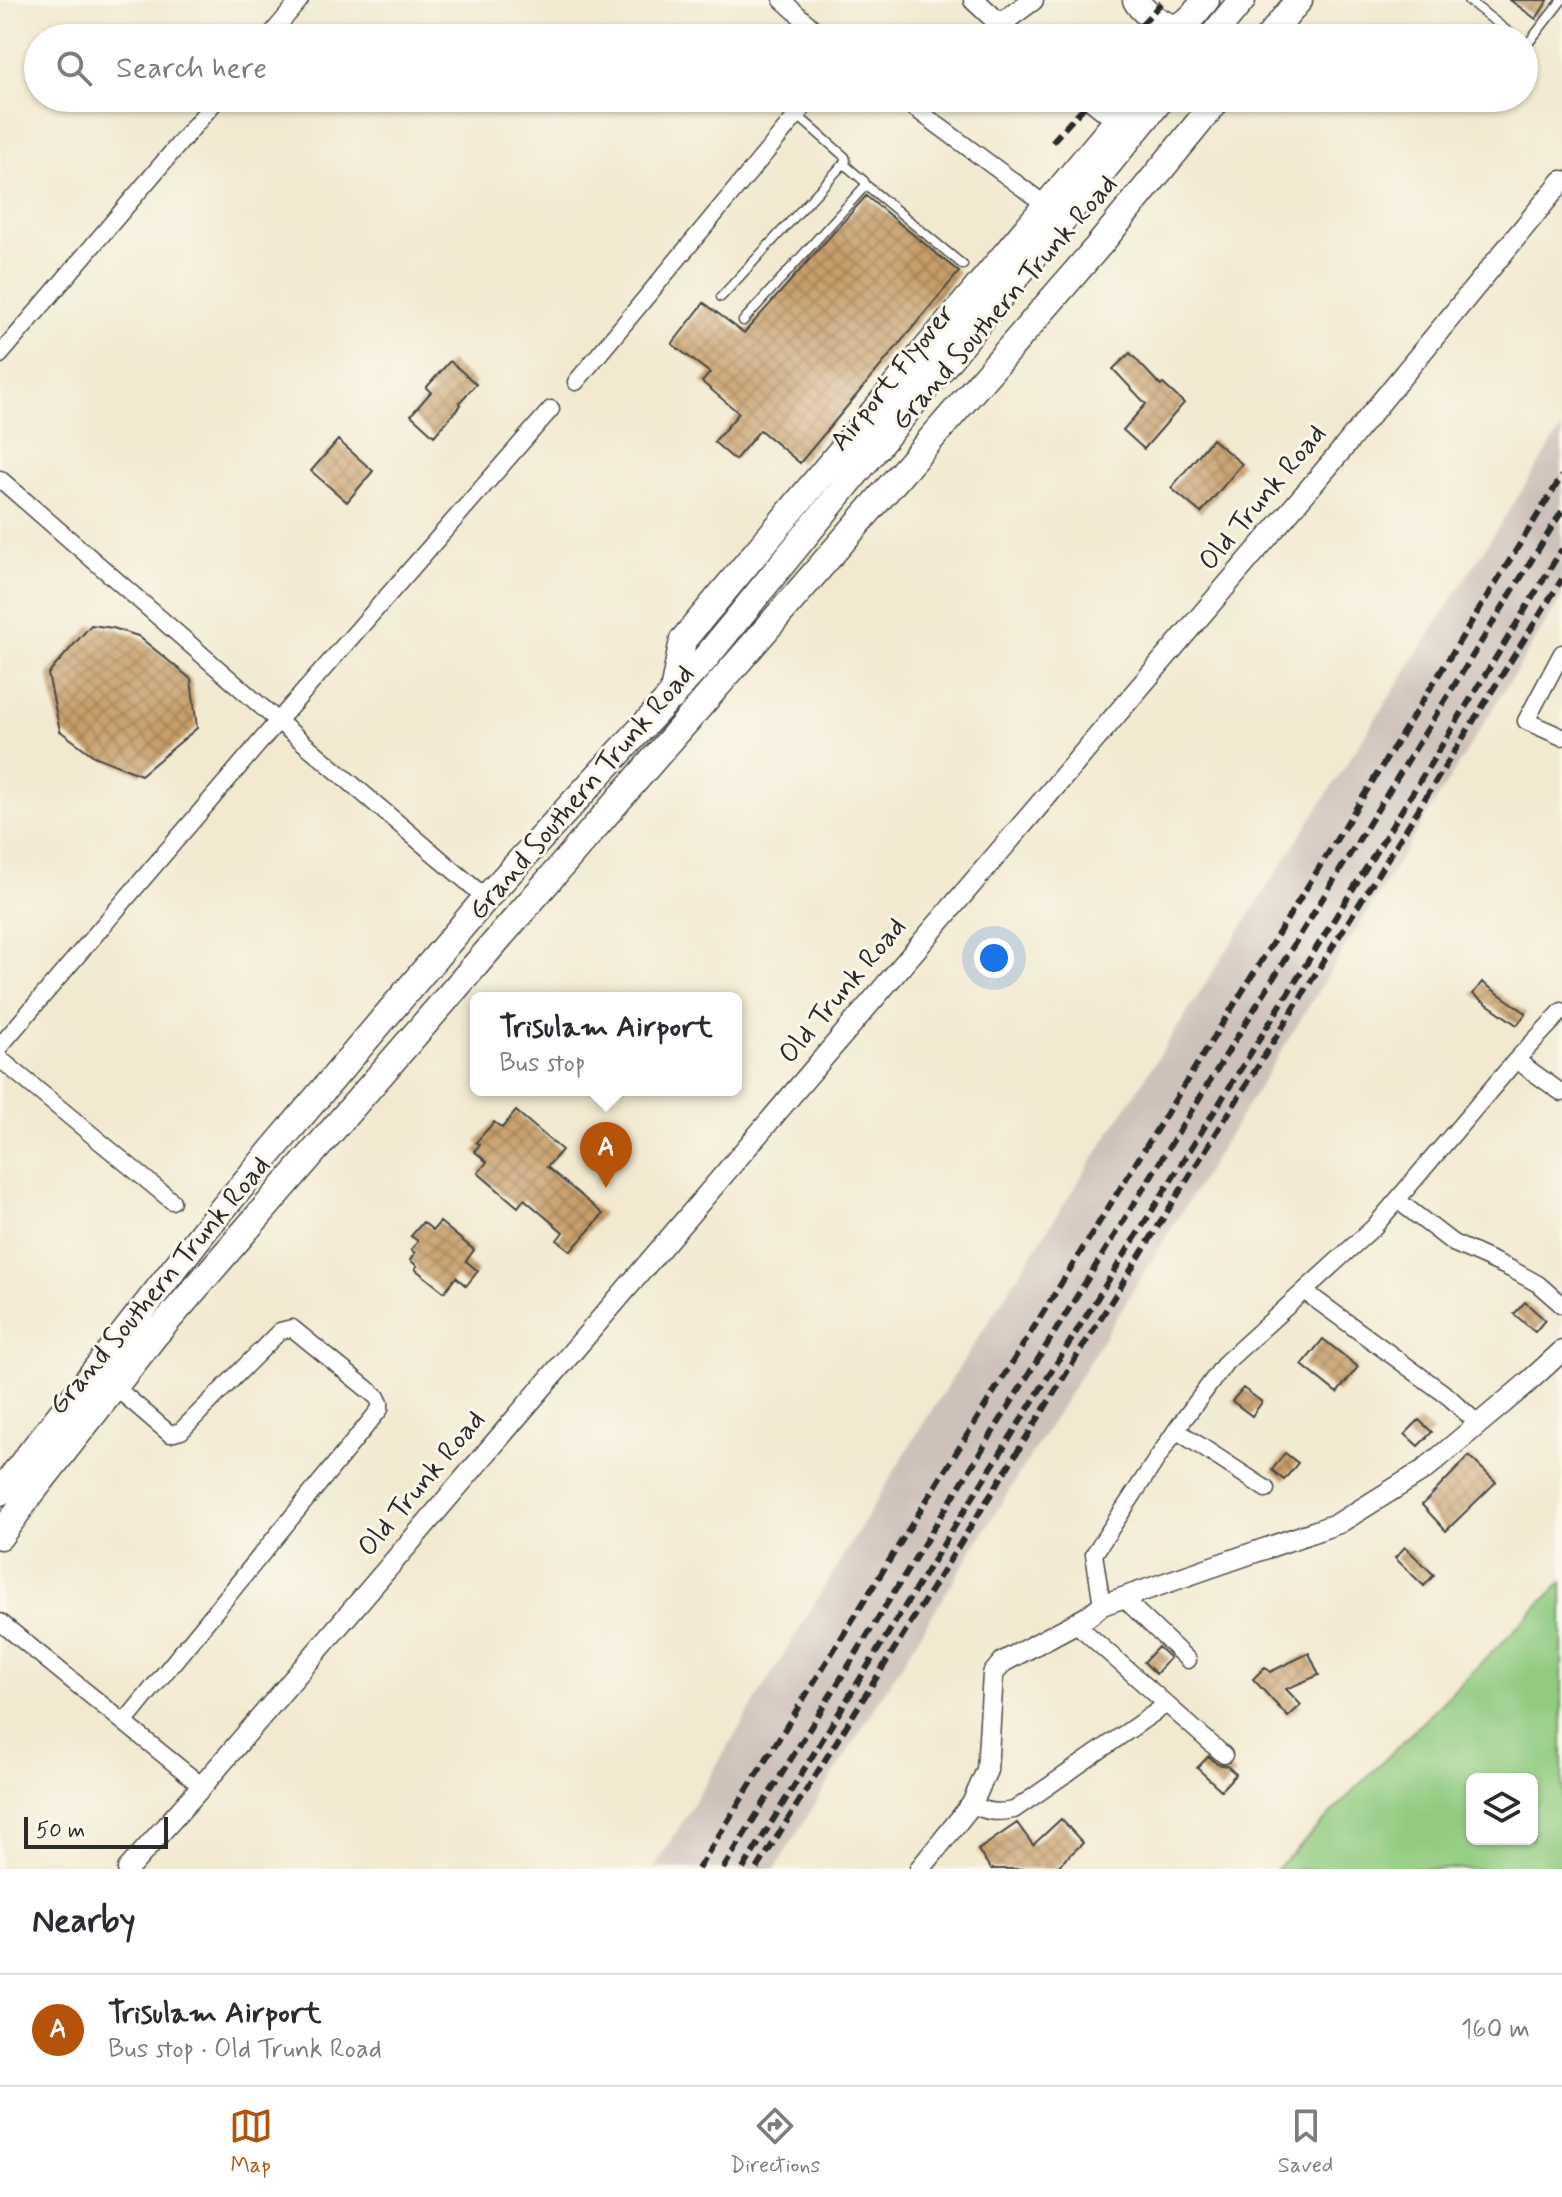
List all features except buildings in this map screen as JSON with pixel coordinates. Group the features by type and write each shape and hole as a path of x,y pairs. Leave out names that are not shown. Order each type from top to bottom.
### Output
{"main road":[{"path":"1136,0 1138,5 1164,24"},
{"path":"1182,24 1206,0"},
{"path":"1197,24 1217,0"},
{"path":"1222,24 1242,0"},
{"path":"1279,24 1299,0"},
{"path":"672,697 683,640 1125,112"},
{"name":"Airport Flyover","path":"672,697 1151,112"},
{"name":"Grand Southern Trunk Road","path":"0,1536 155,1335 1100,244 1208,112"},
{"name":"Grand Southern Trunk Road","path":"0,1492 207,1227 486,898 672,697"}],"street":[{"path":"280,24 300,0"},
{"path":"782,0 809,24"},
{"path":"974,0 999,24"},
{"path":"1012,24 1024,3"},
{"path":"0,355 206,112"},
{"path":"576,382 799,112"},
{"path":"920,112 1047,206"},
{"path":"1107,112 1118,121"},
{"name":"Old Trunk Road","path":"128,1869 1331,463 1562,181"},
{"path":"0,1046 551,409"},
{"path":"0,479 486,898"},
{"path":"1562,653 1526,721 1562,737"},
{"path":"1102,1605 1094,1554 1176,1430 1226,1362 1374,1227 1516,1060 1562,1011"},
{"path":"0,1059 172,1201"},
{"path":"1516,1060 1562,1093"},
{"path":"1397,1200 1453,1243 1538,1284 1562,1305"},
{"path":"1304,1291 1449,1397 1478,1424"},
{"path":"115,1387 170,1434 175,1434 280,1331 292,1328 377,1397 380,1403 380,1409 124,1723"},
{"path":"920,1869 972,1804 987,1770 993,1674 1003,1662 1102,1605 1339,1523 1424,1470 1562,1351"},
{"path":"1176,1430 1266,1489"},
{"path":"1123,1598 1188,1660"},
{"path":"0,1622 202,1786"},
{"path":"1075,1623 1224,1755"},
{"path":"972,1804 984,1811 997,1813 1014,1810 1167,1704"}],"lane":[{"path":"1468,0 1498,24"},
{"path":"1538,31 1562,0"},
{"path":"721,297 844,164 845,157 796,115"},
{"path":"844,164 963,265"},
{"path":"743,321 866,185"}],"shaded area":[{"path":"1562,428 1562,597 775,1869 654,1869 921,1427"}],"green space":[{"path":"1562,1582 1562,1869 1276,1869"}],"railway":[{"path":"1142,24 1164,0"},
{"path":"1052,142 1079,112"},
{"path":"698,1869 1562,476"},
{"path":"723,1869 1562,511"},
{"path":"743,1869 1562,549"},
{"path":"757,1869 1562,579"}],"place":[{"name":"Trisulam Airport","path":"606,1188"}]}
